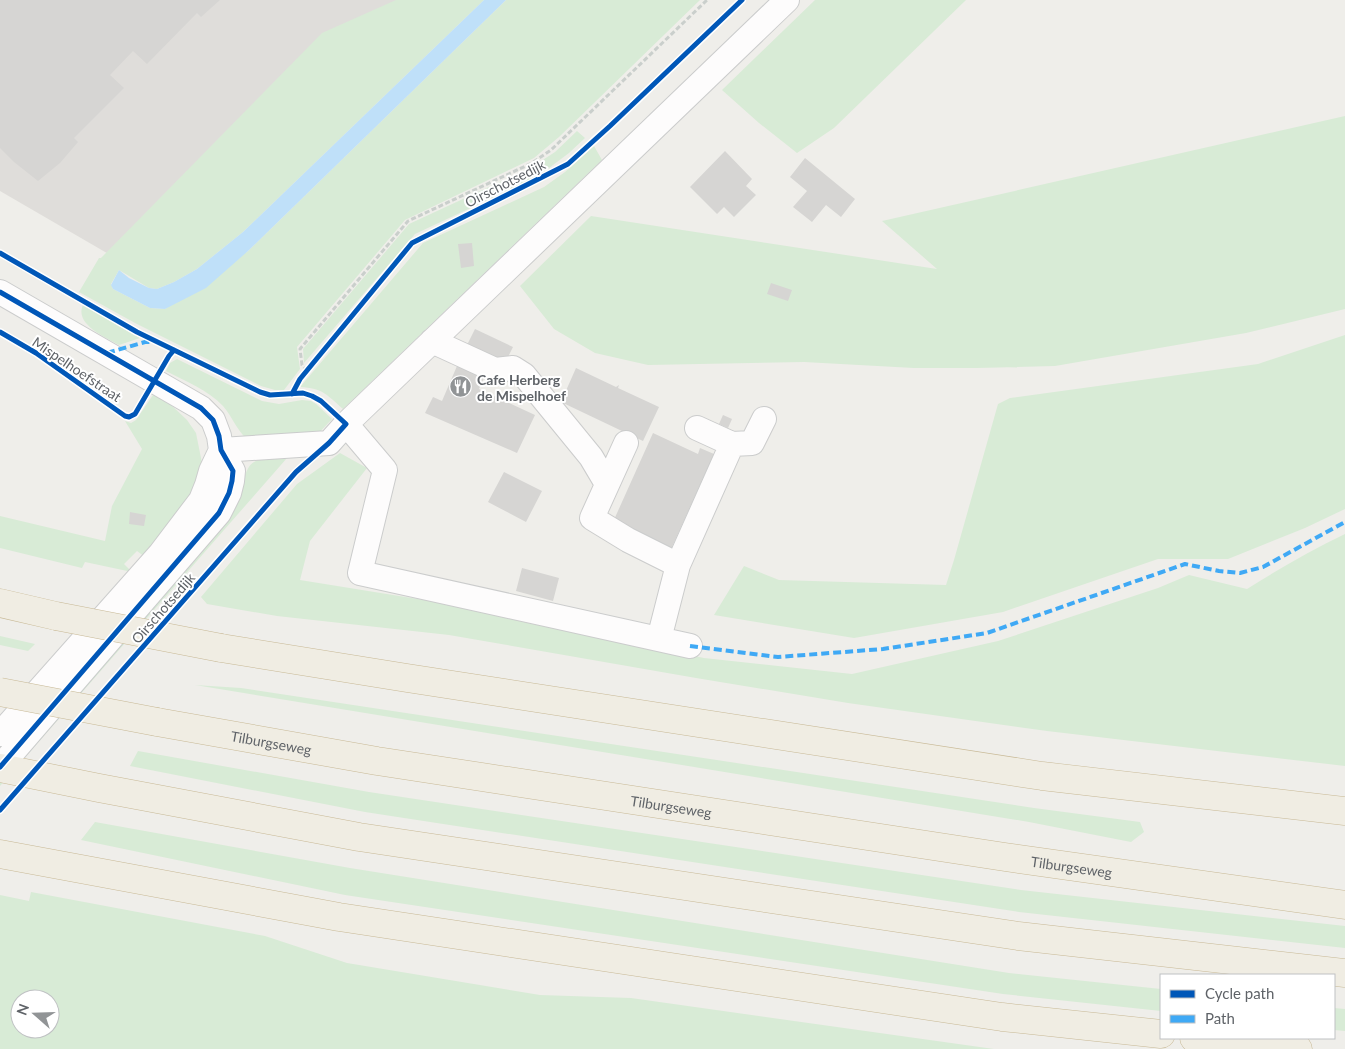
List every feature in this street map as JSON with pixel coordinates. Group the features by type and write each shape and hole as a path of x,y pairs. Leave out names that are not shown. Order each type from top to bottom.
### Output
{"highway":[{"path":"0,603 56,616 221,648 407,678 1042,776 1345,811"},
{"name":"Tilburgseweg","path":"0,692 377,762 1005,857 1345,905"},
{"path":"0,767 99,788 360,837 1018,936 1345,973"},
{"path":"0,854 339,917 1002,1017 1160,1034"},
{"path":"1203,1039 1298,1049"}],"street":[{"path":"0,734 160,554 201,500 208,485 211,470 221,450 328,443 788,0"},
{"name":"Mispelhoefstraat","path":"0,292 201,408 213,420 219,436 221,450"},
{"path":"432,341 496,370 514,368 524,376 591,457 607,484"},
{"path":"697,428 732,444 752,443 764,419"},
{"path":"346,424 385,470 360,573 690,646"},
{"path":"626,443 592,518 628,540 678,565"},
{"path":"658,639 678,565 732,444"},
{"name":"Oirschotsedijk","path":"0,767 219,513 229,493 233,471 221,450"}],"path":[{"path":"305,373 300,349 408,221 532,163 551,150 707,0"},
{"path":"305,373 313,363"}],"shaded area":[{"path":"0,0 425,0 143,274 0,191"}],"green space":[{"path":"396,0 484,0 243,232 197,269 157,289 149,288 119,270 111,284 113,289 150,308 165,309 248,251 506,0 700,0 559,137 534,158 405,220 297,347 300,369 284,390 275,390 261,386 135,323 79,292 99,258 322,33"},
{"path":"815,0 966,0 834,128 797,153 722,90"},
{"path":"1345,116 1345,309 1246,333 1055,366 914,368 804,362 648,365 595,353 554,329 520,286 591,216 937,269 882,221"},
{"path":"577,131 585,138 569,153 537,177 415,234 304,363 303,349 409,224 532,167 555,152"},
{"path":"594,146 602,160 343,409 319,391 300,387 423,243 544,187 565,172"},
{"path":"83,305 140,338 119,345 106,338 87,324 81,312"},
{"path":"1345,335 1345,509 1305,528 1228,559 1158,559 1003,612 854,638 714,615 744,566 779,580 946,585 998,404 1010,398 1258,364"},
{"path":"177,359 262,401 279,404 302,400 311,401 332,419 318,434 246,438 217,400 196,386 166,371 170,363"},
{"path":"153,395 170,404 187,420 196,433 202,463 195,495 145,557 137,551 124,564 132,572 85,562 82,568 0,548 0,516 105,541 112,506 142,449 125,421 131,423 136,420"},
{"path":"340,453 367,468 310,541 300,580 455,605 704,658 852,674 998,641 1158,588 1189,575 1247,589 1295,560 1345,534 1345,766 1047,731 848,703 449,635 277,616 207,604 201,597 297,484"},
{"path":"287,458 0,786 0,776 240,493 249,466 259,460"},
{"path":"0,636 35,644 28,651 0,645"},
{"path":"195,685 241,688 1034,808 1140,822 1144,832 1131,842 1029,822"},
{"path":"138,751 369,792 1021,890 1345,926 1345,948 1019,912 365,812 130,766"},
{"path":"95,822 350,868 1009,973 1160,989 1160,1011 1003,994 345,895 81,840"},
{"path":"31,892 265,936 347,963 540,995 631,998 994,1049 0,1049 0,895 29,901"},
{"path":"1335,1008 1345,1009 1345,1031 1335,1030"}],"water":[{"path":"484,0 506,0 248,251 206,288 165,309 150,308 113,289 111,285 119,270 129,278 149,288 157,289 197,269 243,232"}],"building":[{"path":"0,0 220,0 201,17 197,13 147,64 133,51 110,75 124,88 74,138 78,142 60,163 38,181 0,148"},
{"path":"725,151 752,179 746,186 756,195 734,217 724,207 717,214 690,187"},
{"path":"805,158 855,199 841,217 826,205 812,222 793,207 807,191 790,177"},
{"path":"472,243 474,266 461,268 458,244"},
{"path":"771,283 792,290 788,301 767,294"},
{"path":"475,329 513,347 505,363 467,345"},
{"path":"457,366 484,378 479,389 535,415 517,453 425,413 433,397 442,401"},
{"path":"576,368 616,387 619,385 618,388 659,407 643,441 561,402"},
{"path":"723,415 732,419 728,428 719,424"},
{"path":"653,433 698,454 700,448 714,454 671,549 613,522"},
{"path":"504,472 542,491 526,522 488,502"},
{"path":"130,512 146,515 144,526 129,524"},
{"path":"522,568 559,578 553,601 516,591"}],"marked path":[{"path":"107,353 145,342 154,342"},
{"path":"690,646 778,657 883,649 987,633 1185,564 1240,573 1263,567 1345,522"}],"cycle path":[{"path":"292,394 300,379 412,243 568,164 742,0"},
{"path":"0,253 137,332 260,392 270,395 303,393 312,396 321,401 346,424 329,443 296,472 0,810"},
{"path":"0,292 201,408 213,420 219,436 221,450 233,471 229,493 219,513 0,767"},
{"path":"0,332 36,353 129,417 135,414 174,350"}],"place":[{"name":"Cafe Herberg de Mispelhoef","path":"461,387"}]}
